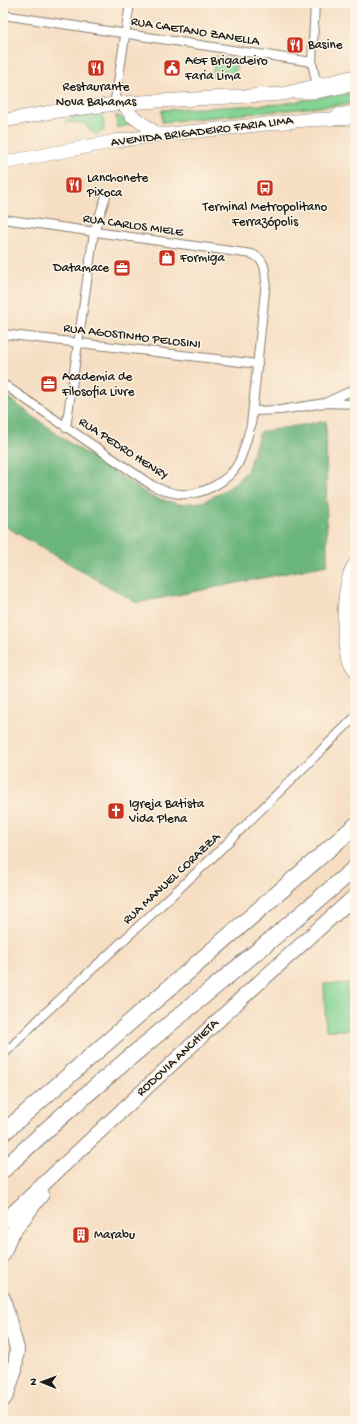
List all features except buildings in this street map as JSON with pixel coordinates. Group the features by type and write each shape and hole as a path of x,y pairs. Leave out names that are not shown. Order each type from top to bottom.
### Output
{"highway":[{"path":"3,1133 355,826"},
{"path":"3,1170 122,1065 291,924 355,868"},
{"name":"RODOVIA ANCHIETA","path":"3,1222 242,998 355,896"},
{"path":"3,1256 10,1236 35,1205 52,1176"},
{"path":"3,1298 17,1349 14,1369 7,1394 3,1400"}],"main road":[{"path":"3,121 51,112 118,104 290,92 355,76"},
{"path":"118,104 159,135"},
{"name":"AVENIDA BRIGADEIRO FARIA LIMA","path":"3,163 116,141 159,135 306,120 355,118"},
{"path":"355,564 347,582 344,607 345,646 350,662 355,670"}],"street":[{"path":"118,104 117,89 130,3"},
{"path":"315,3 312,62 315,77 321,85"},
{"name":"RUA CAETANO ZANELLA","path":"3,15 312,62"},
{"path":"290,92 303,94 315,93 355,85"},
{"path":"306,120 355,111"},
{"path":"66,428 94,232 106,196"},
{"name":"RUA CARLOS MIELE","path":"3,218 252,254 260,258"},
{"name":"RUA PEDRO HENRY","path":"3,384 153,486 168,492 182,494 197,492 212,486 226,478 238,464 245,447 251,425 266,280 265,267 260,258"},
{"name":"RUA AGOSTINHO PELOSINI","path":"3,334 258,364"},
{"path":"325,403 355,389"},
{"path":"253,411 281,410 325,403 355,404"},
{"name":"RUA MANUEL CORAZZA","path":"3,1055 42,1016 212,858 355,717"}],"green space":[{"path":"215,56 237,60 235,76 212,77"},
{"path":"355,93 355,102 349,104 162,122 162,110 281,104 333,95"},
{"path":"103,113 104,131 95,135 83,123 65,122 68,118"},
{"path":"116,115 132,124 117,128"},
{"path":"3,394 61,437 152,497 179,504 203,502 229,488 247,471 260,432 326,421 327,565 137,603 3,525"},
{"path":"355,983 355,1030 326,1030 324,984"}],"place":[{"name":"Basine","path":"295,45"},
{"name":"Restaurante Nova Bahamas","path":"96,68"},
{"name":"AGF Brigadeiro Faria Lima","path":"172,68"},
{"name":"Lanchonete Pixoca","path":"74,185"},
{"name":"Terminal Metropolitano Ferrazópolis","path":"265,188"},
{"name":"Formiga","path":"167,258"},
{"name":"Datamace","path":"122,268"},
{"name":"Academia de Filosofia Livre","path":"49,384"},
{"name":"Igreja Batista Vida Plena","path":"116,811"},
{"name":"Marabu","path":"81,1235"}]}
